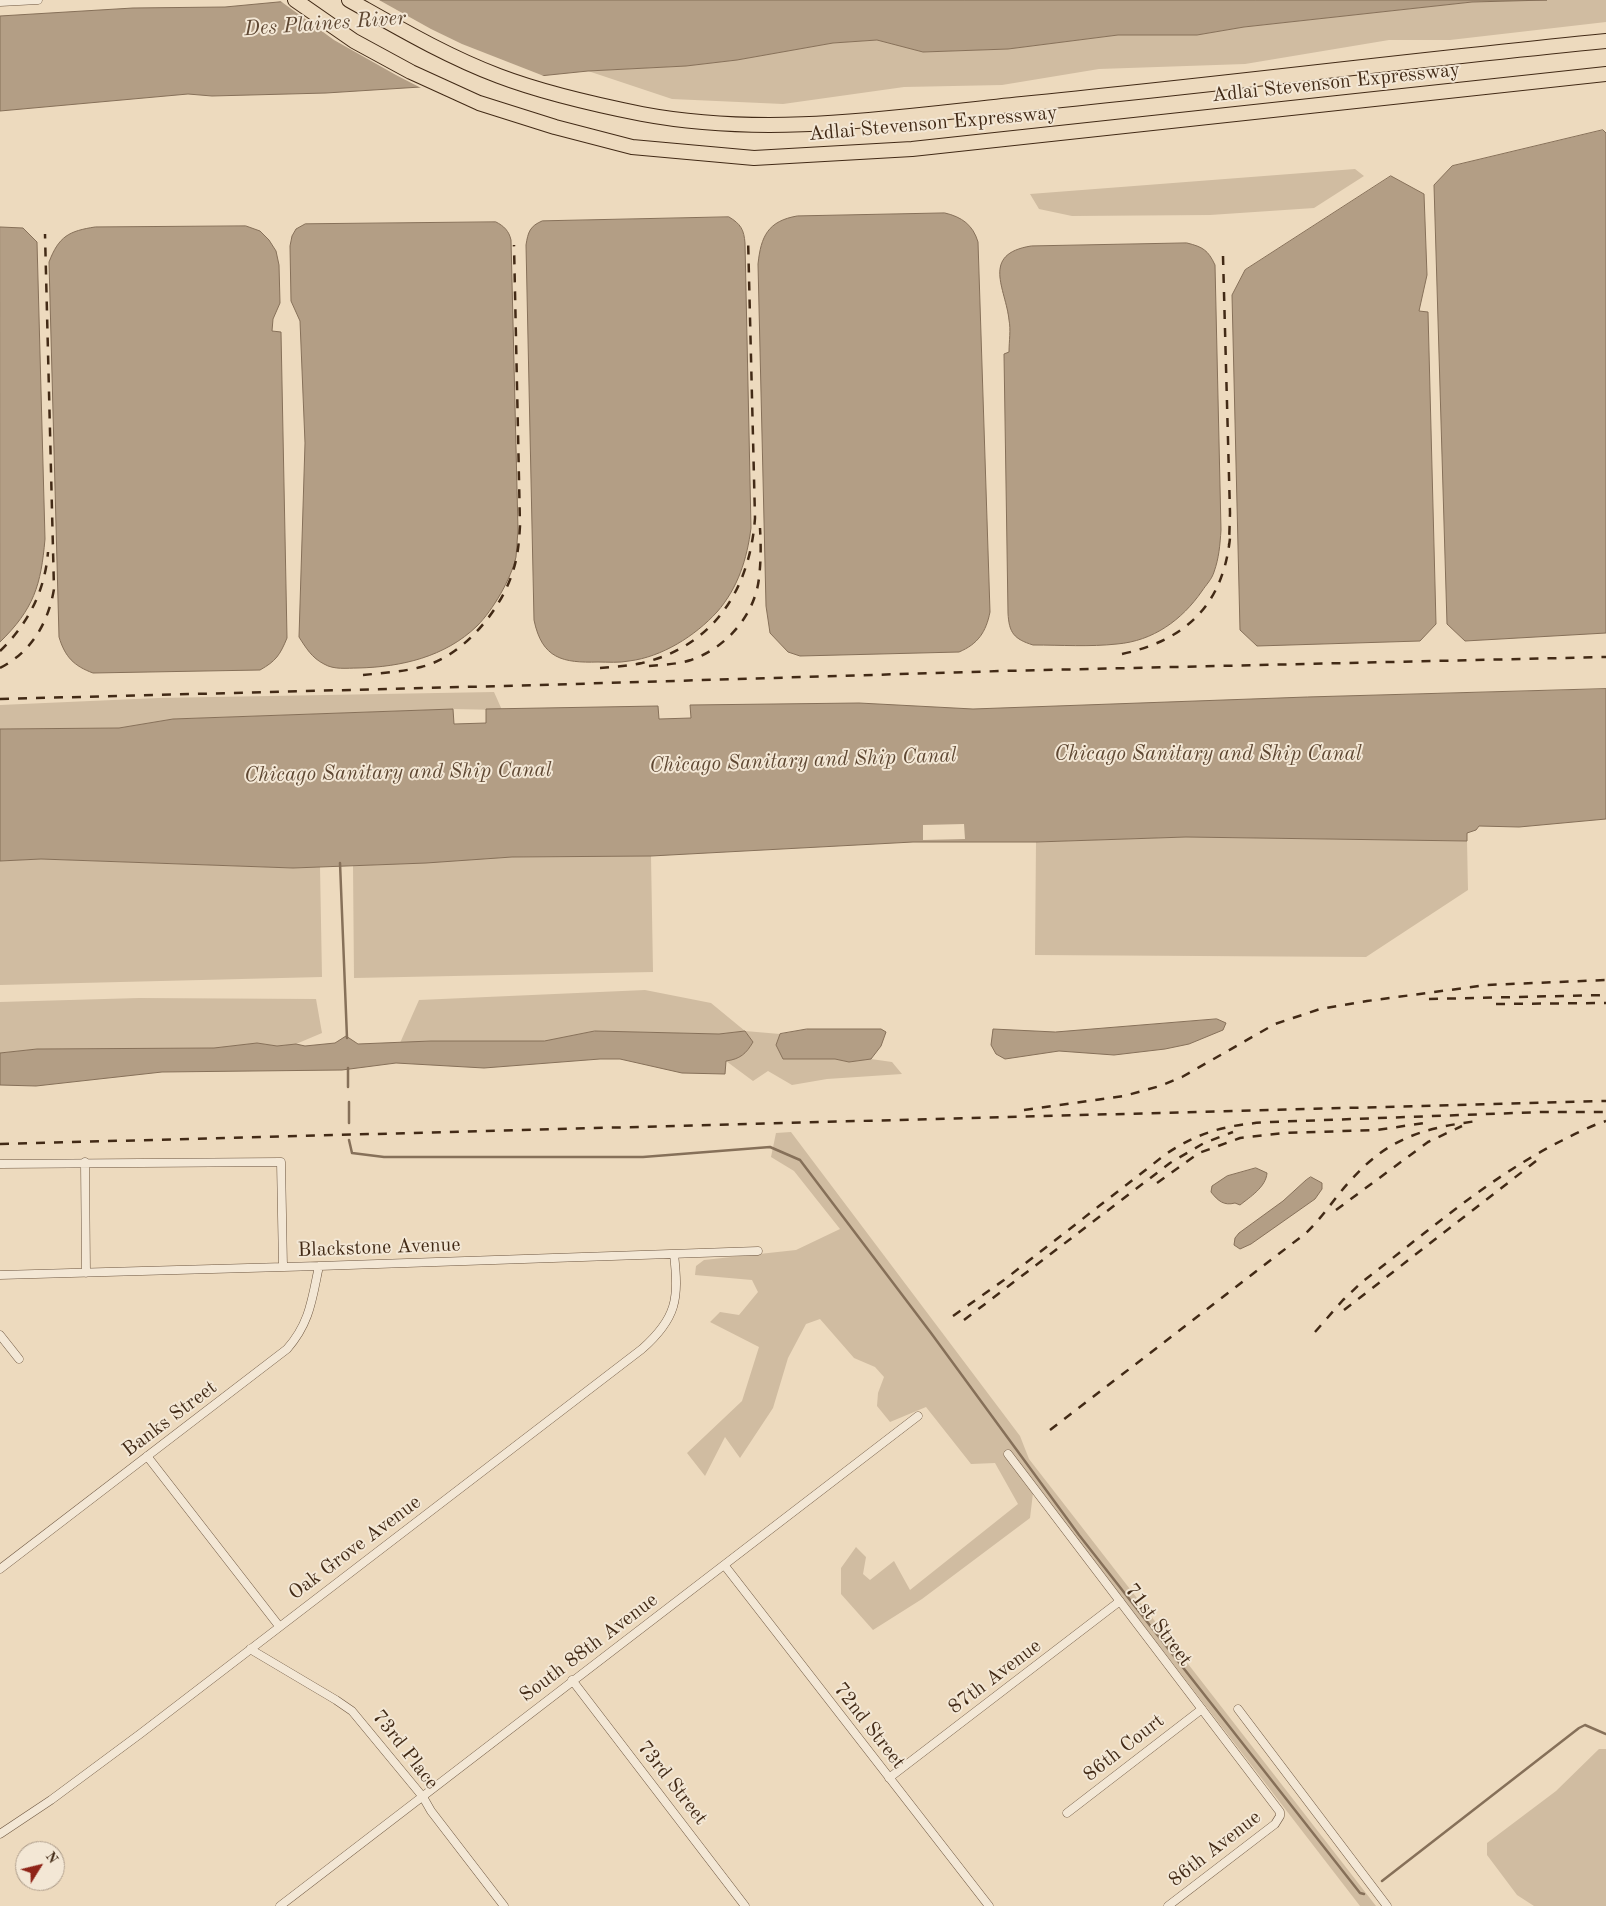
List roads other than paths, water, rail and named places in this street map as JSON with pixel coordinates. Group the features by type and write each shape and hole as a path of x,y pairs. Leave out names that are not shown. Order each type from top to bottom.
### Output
{"highway":[{"name":"Adlai Stevenson Expressway","path":"295,0 354,41 411,72 479,102 555,127 632,147 754,158 912,149 1606,74"},
{"name":"Adlai Stevenson Expressway","path":"349,0 400,29 499,76 549,92 642,114 748,126 828,124 1606,41"}],"street":[{"path":"0,2 38,0"},
{"path":"85,1162 86,1273"},
{"path":"0,1164 281,1162 283,1266"},
{"name":"Blackstone Avenue","path":"0,1275 758,1251"},
{"name":"Oak Grove Avenue","path":"0,1834 66,1789 649,1342 667,1321 676,1299 674,1254"},
{"name":"Banks Street","path":"0,1569 287,1349 296,1339 306,1321 319,1266"},
{"path":"0,1335 18,1359"},
{"name":"South 88th Avenue","path":"280,1906 918,1416"},
{"name":"71st Street","path":"1008,1454 1277,1807 1280,1816"},
{"path":"147,1456 279,1626"},
{"name":"72nd Street","path":"725,1566 989,1906"},
{"name":"87th Avenue","path":"889,1778 1120,1601"},
{"name":"73rd Place","path":"250,1649 352,1711 423,1797 504,1906"},
{"name":"73rd Street","path":"572,1680 745,1906"},
{"name":"86th Court","path":"1067,1813 1202,1709"},
{"path":"1238,1709 1387,1906"},
{"name":"86th Avenue","path":"1168,1906 1275,1824 1280,1816"}],"water":[{"name":"Des Plaines River","path":"1547,0 1472,2 1244,27 1197,35 1118,35 1008,49 923,52 877,40 833,43 737,60 686,66 588,71 452,85 326,93 212,96 188,94 0,111 0,16 133,8 225,7 289,1"},
{"path":"1603,130 1606,133 1606,633 1465,641 1447,624 1434,185 1452,166"},
{"path":"1391,176 1424,194 1427,275 1419,311 1428,312 1436,624 1420,641 1257,646 1240,630 1232,295 1245,270"},
{"path":"945,213 962,219 970,226 978,242 990,612 986,626 976,641 959,652 800,656 788,652 770,633 766,606 758,264 761,245 768,231 773,226 787,218 797,216"},
{"path":"729,217 741,228 745,243 751,528 747,551 740,573 731,593 717,612 699,629 666,650 641,659 621,662 574,661 556,656 542,643 534,620 526,245 529,233 532,227 542,221"},
{"path":"496,222 506,229 511,240 518,530 514,566 501,594 489,612 477,626 451,646 422,658 390,665 345,668 328,666 313,656 299,637 305,443 300,321 291,301 290,246 292,236 296,229 305,224"},
{"path":"246,226 260,231 269,240 276,251 279,265 280,303 273,319 272,331 281,332 287,638 277,657 260,670 93,673 71,660 64,650 59,637 49,262 61,241 78,230 95,227"},
{"path":"0,227 23,228 37,242 45,539 41,570 34,595 21,618 0,642"},
{"path":"1187,243 1204,250 1215,265 1221,530 1220,546 1213,575 1194,601 1176,620 1143,639 1117,644 1096,645 1033,645 1027,643 1017,638 1011,630 1008,613 1004,354 1009,352 1010,328 1001,285 1001,265 1006,257 1015,250 1031,246"},
{"name":"Chicago Sanitary and Ship Canal","path":"1606,689 1606,819 1519,827 1479,826 1476,830 1467,833 1467,841 1186,837 1036,842 913,842 651,856 512,857 426,863 293,868 41,859 0,861 0,729 119,728 173,719 453,709 454,724 486,723 486,709 658,706 659,719 691,718 690,705 859,703 973,709"},
{"path":"1217,1019 1226,1023 1223,1030 1189,1044 1114,1055 1059,1051 1005,1059 996,1054 991,1045 993,1029 1055,1032"},
{"path":"807,1029 881,1029 886,1032 881,1046 871,1059 849,1062 835,1059 783,1059 776,1045 780,1034"},
{"path":"595,1031 719,1034 745,1031 753,1042 742,1055 726,1061 725,1074 682,1073 620,1059 600,1059 484,1068 396,1063 342,1070 162,1072 36,1086 0,1085 0,1053 37,1049 214,1048 257,1043 277,1046 296,1044 305,1046 335,1043 346,1036 358,1044 431,1041 544,1041"},
{"path":"1256,1168 1267,1173 1264,1183 1240,1205 1222,1202 1211,1192 1212,1186 1227,1176"},
{"path":"1311,1177 1322,1183 1322,1189 1315,1199 1251,1244 1240,1249 1234,1245 1235,1238 1239,1233 1283,1201"}],"waterway":[{"path":"340,863 347,1038"},
{"path":"348,1068 348,1087"},
{"path":"349,1102 349,1123"},
{"path":"349,1140 352,1153 384,1157 643,1157 770,1147 800,1160 931,1333 1079,1535 1360,1893 1364,1894"},
{"path":"1382,1881 1579,1728 1585,1725 1606,1734"}],"railway":[{"path":"0,668 21,654 36,636 47,614 54,589 45,234"},
{"path":"600,668 642,663 667,655 689,643 708,628 724,611 736,591 745,568 752,544 755,518 748,237"},
{"path":"363,675 421,667 436,662 451,653 465,643 489,616 499,601 513,571 519,543 520,526 514,245"},
{"path":"1223,256 1230,513 1229,545"},
{"path":"649,666 681,662 704,655 727,639 737,628 752,605 756,592 760,565 760,528"},
{"path":"1122,654 1145,648 1165,639 1182,629 1197,616 1210,600 1219,582 1226,562 1230,538"},
{"path":"0,651 19,630 33,606 43,580 48,552"},
{"path":"0,699 1002,671 1606,657"},
{"path":"1024,1110 1124,1096 1160,1086 1182,1077 1275,1024 1320,1009 1487,985 1606,980"},
{"path":"1429,999 1606,995"},
{"path":"1496,1004 1606,1003"},
{"path":"0,1144 1606,1101"},
{"path":"953,1316 1004,1280 1166,1154 1203,1134 1229,1127 1271,1122 1542,1112 1606,1112"},
{"path":"1050,1430 1306,1233 1351,1180 1379,1154 1408,1137 1440,1127 1477,1121"},
{"path":"1315,1332 1343,1300 1362,1282 1483,1189 1561,1141 1606,1121"},
{"path":"1157,1183 1199,1153 1240,1138 1284,1133 1377,1130 1431,1122"},
{"path":"1336,1210 1428,1142 1462,1126"},
{"path":"964,1320 1170,1163 1204,1143 1233,1132"},
{"path":"1344,1310 1540,1158"}]}
